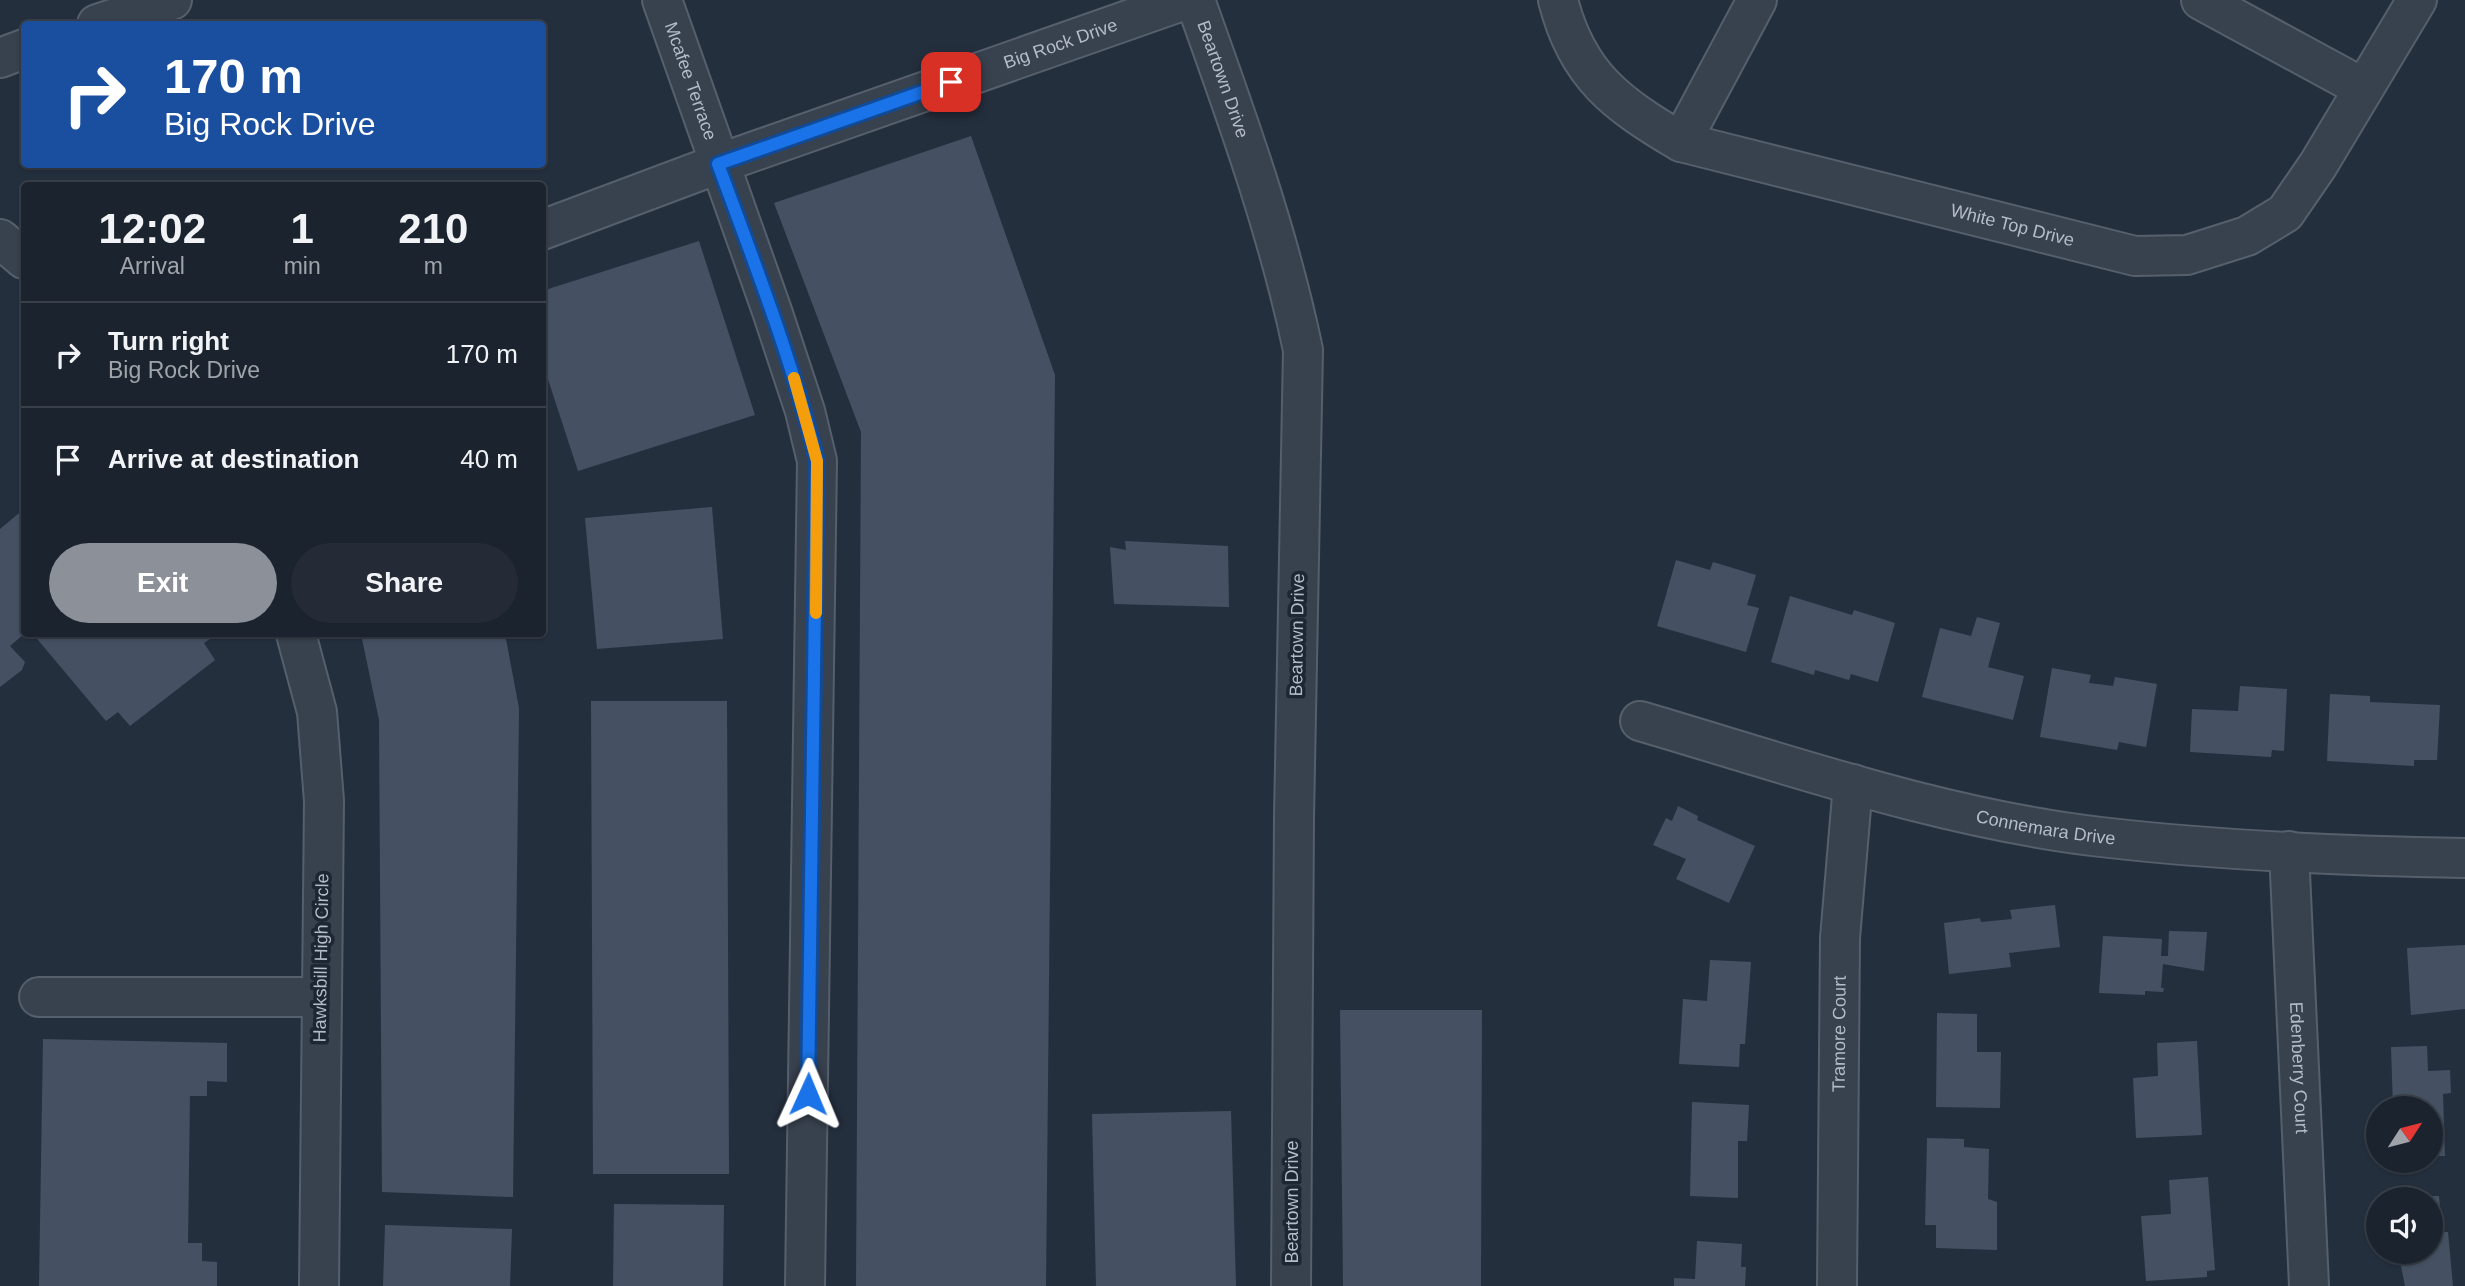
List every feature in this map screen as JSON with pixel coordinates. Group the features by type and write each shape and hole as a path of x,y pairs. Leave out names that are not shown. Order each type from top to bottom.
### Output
{"street":[{"path":"106,21 172,0"},
{"name":"Mcafee Terrace","path":"662,0 772,311 805,411 817,461 805,1286"},
{"name":"Big Rock Drive","path":"546,228 718,164 1185,0"},
{"name":"Beartown Drive","path":"1195,0 1261,190 1289,282 1303,350 1294,817 1291,1286"},
{"name":"White Top Drive","path":"1558,0 1565,28 1589,72 1629,112 1681,142 2135,256 2188,255 2247,236 2285,213 2318,165 2417,0"},
{"path":"1681,142 1757,0"},
{"path":"2202,0 2363,88"},
{"path":"0,58 21,50"},
{"path":"0,239 21,256"},
{"name":"Hawksbill High Circle","path":"297,637 317,712 324,801 319,1286"},
{"name":"Connemara Drive","path":"1640,721 1853,784 2001,820 2100,837 2289,851 2465,858"},
{"name":"Tramore Court","path":"1838,1286 1840,938 1853,784"},
{"name":"Edenberry Court","path":"2289,851 2309,1286"},
{"path":"39,997 320,997"}],"building":[{"path":"971,136 1055,375 1046,1286 856,1286 861,432 774,203"},
{"path":"699,241 755,415 578,471 546,373 546,290"},
{"path":"712,507 723,639 597,649 585,518"},
{"path":"21,512 21,637 10,646 25,662 22,670 0,687 0,529"},
{"path":"1125,541 1228,546 1229,607 1114,604 1110,547 1126,550"},
{"path":"1676,560 1710,570 1713,562 1756,575 1747,605 1759,608 1746,652 1657,626"},
{"path":"1790,596 1852,615 1854,610 1895,623 1878,682 1851,674 1849,680 1815,670 1814,675 1771,662"},
{"path":"1977,617 2000,623 1988,667 2024,676 2013,720 1922,697 1940,628 1971,636"},
{"path":"36,637 208,637 210,639 204,643 215,660 130,726 118,712 106,721"},
{"path":"362,637 506,637 519,708 513,1197 382,1192 379,720"},
{"path":"2052,668 2091,675 2089,683 2113,686 2115,677 2157,684 2146,747 2119,742 2117,750 2040,737"},
{"path":"2240,686 2287,689 2284,751 2272,750 2271,757 2190,752 2192,709 2238,711"},
{"path":"2330,694 2370,696 2370,702 2440,705 2437,760 2414,760 2414,766 2327,761"},
{"path":"591,701 727,701 729,1174 593,1174"},
{"path":"1678,806 1698,816 1697,820 1755,846 1729,903 1676,879 1686,859 1653,845 1666,818 1672,821"},
{"path":"2055,905 2060,947 2009,953 2011,967 1949,974 1944,923 1980,918 1981,922 2012,919 2010,910"},
{"path":"2169,931 2207,932 2204,971 2163,964 2163,992 2145,991 2145,995 2099,993 2103,936 2162,939 2161,956 2168,956"},
{"path":"2465,945 2465,1009 2411,1015 2407,948"},
{"path":"1710,960 1751,962 1745,1044 1740,1044 1739,1067 1679,1064 1683,999 1707,1001"},
{"path":"1340,1010 1482,1010 1481,1286 1343,1286"},
{"path":"1937,1013 1977,1014 1977,1052 2001,1052 2000,1108 1936,1107"},
{"path":"43,1039 227,1043 227,1082 207,1081 207,1096 190,1096 188,1243 202,1243 202,1261 217,1262 217,1286 39,1286"},
{"path":"2197,1041 2202,1135 2136,1138 2133,1078 2158,1076 2157,1043"},
{"path":"2427,1046 2428,1071 2450,1070 2451,1093 2443,1094 2445,1156 2443,1096 2393,1096 2391,1047"},
{"path":"1692,1102 1749,1105 1747,1141 1738,1141 1738,1198 1690,1196"},
{"path":"1231,1111 1236,1286 1096,1286 1092,1114"},
{"path":"1927,1138 1964,1139 1964,1147 1989,1149 1988,1199 1997,1202 1997,1250 1936,1248 1936,1225 1925,1225"},
{"path":"2208,1177 2215,1270 2207,1271 2207,1277 2146,1281 2141,1216 2171,1214 2169,1180"},
{"path":"614,1204 724,1205 723,1286 613,1286"},
{"path":"385,1225 512,1229 510,1286 383,1286"},
{"path":"2443,1232 2448,1232 2453,1286 2405,1286 2401,1264 2443,1264"},
{"path":"1697,1241 1742,1244 1741,1267 1746,1267 1745,1286 1674,1286 1674,1278 1695,1279"}],"slow traffic":[{"path":"794,378 817,461 816,613"}],"route":[{"path":"808,1094 817,461 805,411 772,311 718,164 951,82"}]}
